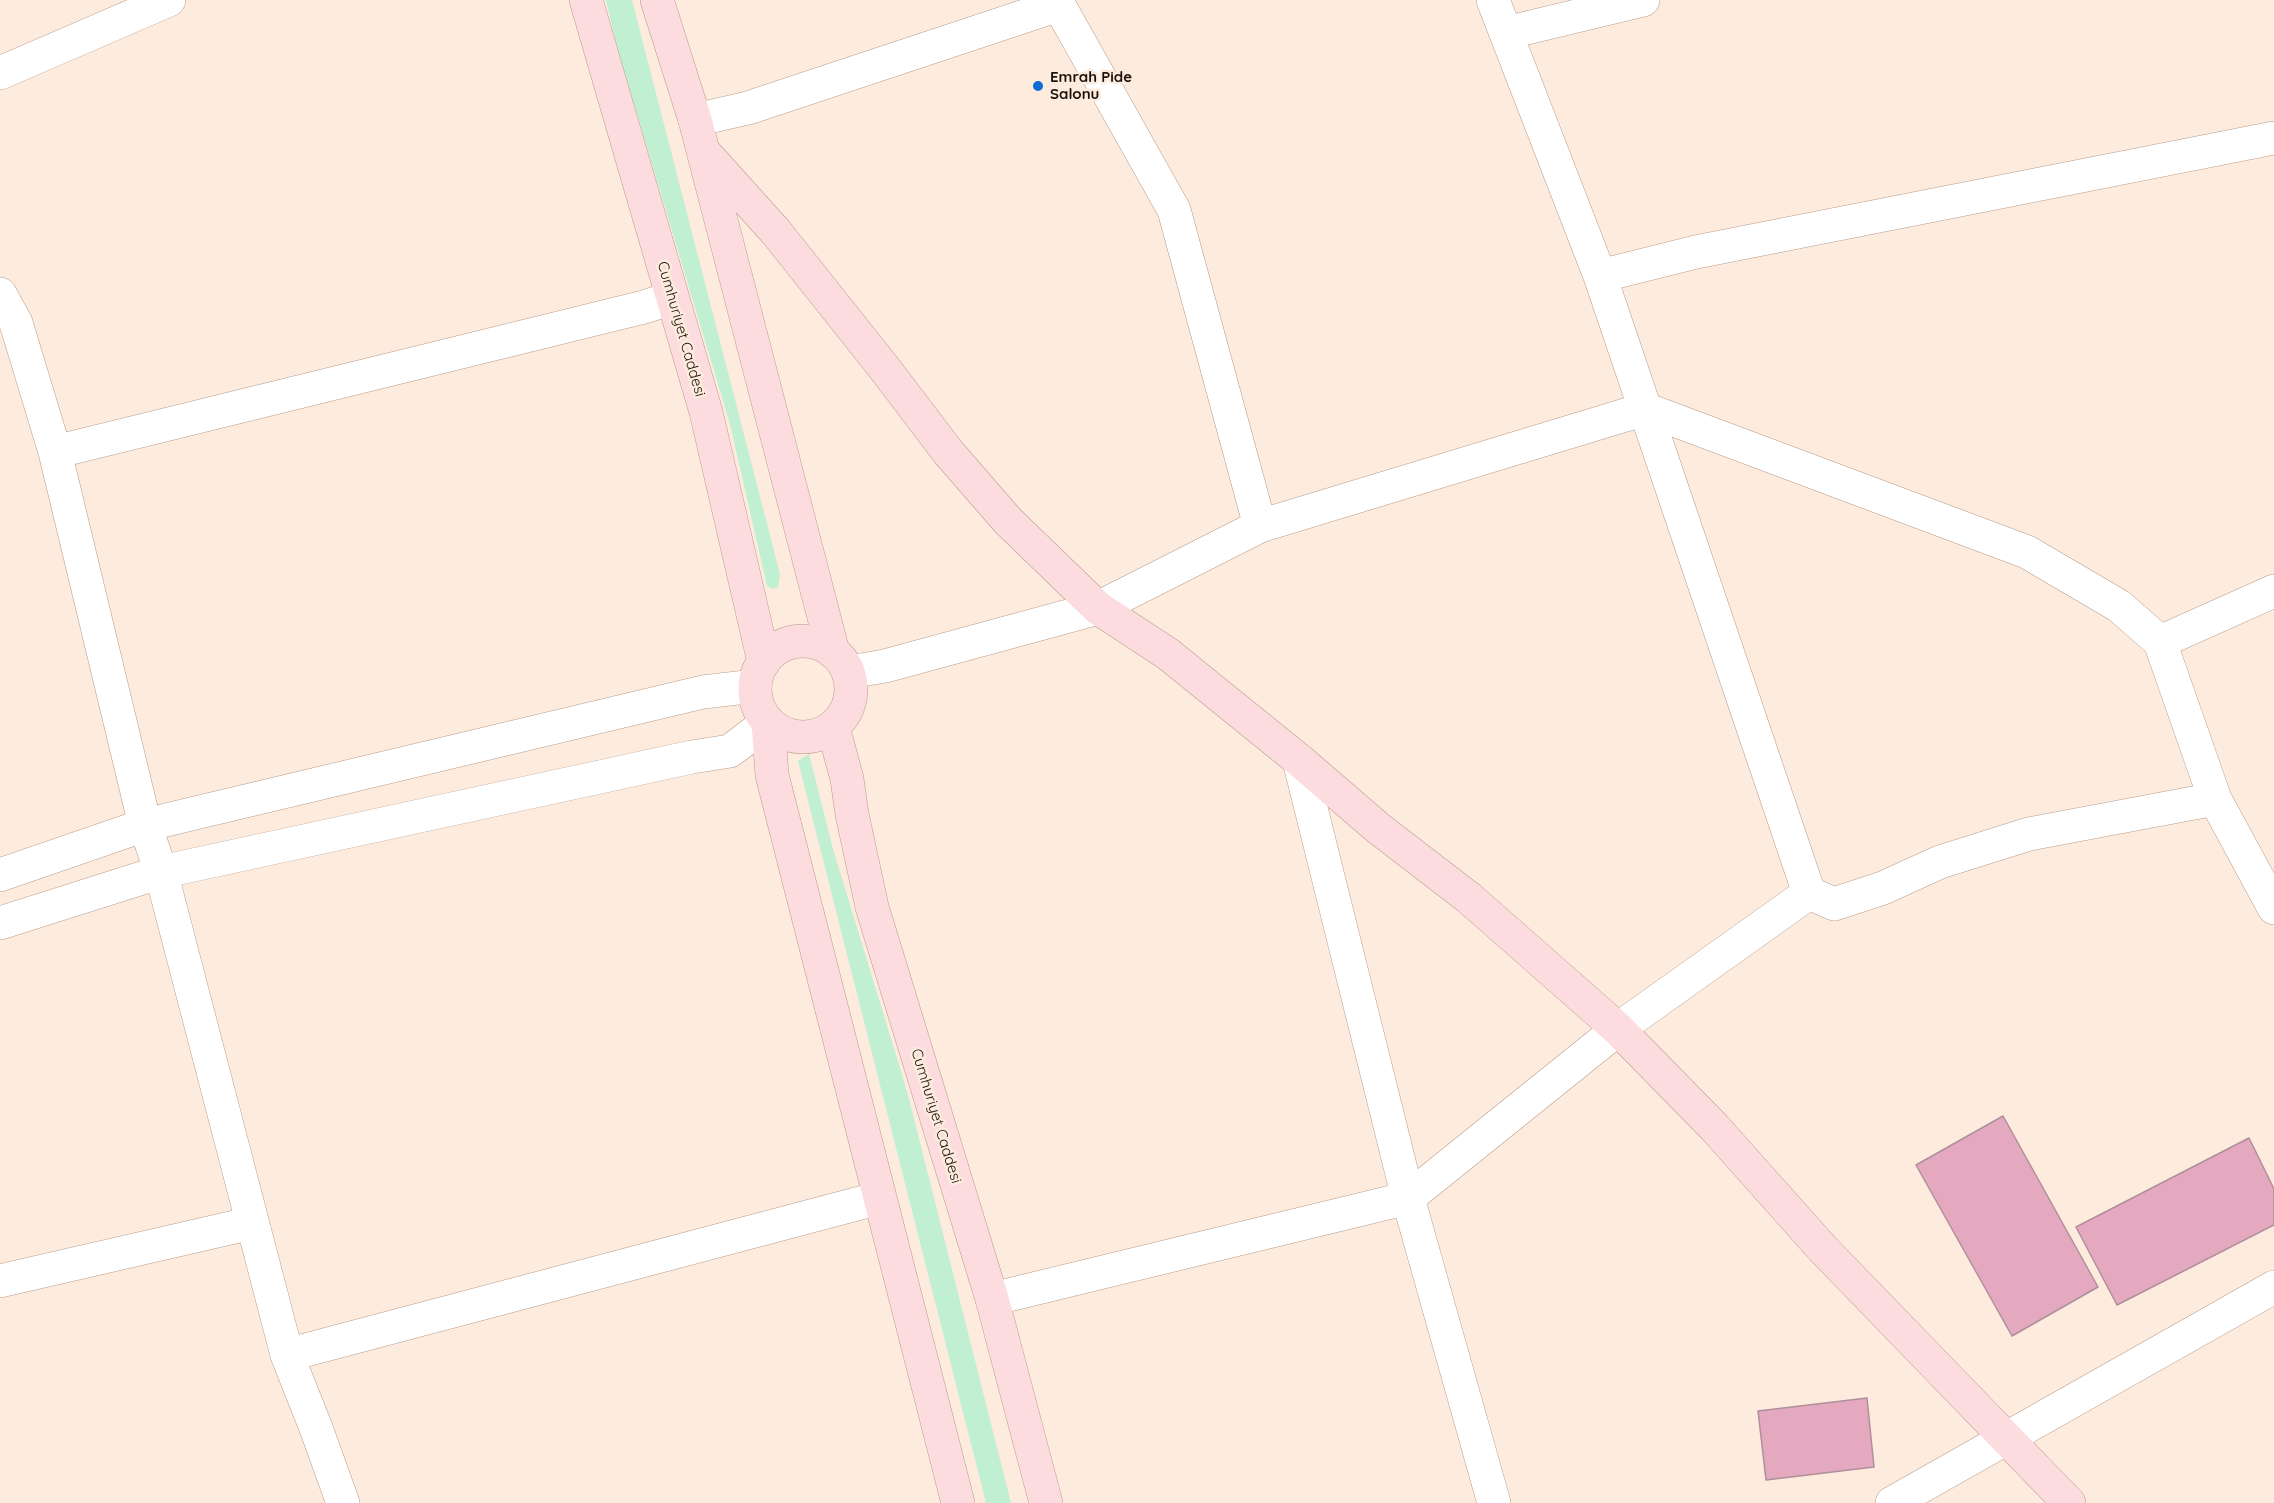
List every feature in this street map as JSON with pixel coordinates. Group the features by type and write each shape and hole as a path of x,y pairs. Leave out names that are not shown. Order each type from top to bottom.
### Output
{"main road":[{"name":"Cumhuriyet Caddesi","path":"586,0 706,412 760,674 761,711 768,722 772,775 958,1503"},
{"path":"657,0 695,120 841,662 852,686 846,711 833,727 817,735 791,736 768,722"},
{"path":"703,151 776,232 963,469 1008,521 1098,608 1168,654 1299,760 1378,828 1469,898 1618,1029 1715,1128 1822,1248 2068,1503"},
{"path":"760,674 784,645 797,642 810,641 822,645 841,662"},
{"name":"Cumhuriyet Caddesi","path":"833,727 847,779 852,814 872,907 992,1299 1046,1503"}],"street":[{"path":"0,73 169,0"},
{"path":"1493,0 1600,276 1809,893 1834,904 1883,888 1940,861 2030,834 2215,799"},
{"path":"1506,33 1643,0"},
{"path":"695,120 748,108 1057,3 1174,210 1260,526"},
{"path":"1600,276 1696,252 2274,138"},
{"path":"0,294 16,323 55,452 145,825 161,872 287,1355 343,1503"},
{"path":"55,452 644,307 672,298"},
{"path":"841,662 885,666 1098,608 1260,526 1645,409 2027,552 2119,606 2160,642 2215,799 2272,899"},
{"path":"2160,642 2274,591"},
{"path":"0,875 145,825 703,693 760,674"},
{"path":"0,923 161,872 692,757 730,751 768,722"},
{"path":"1299,760 1408,1198 1494,1503"},
{"path":"992,1299 1408,1198 1618,1029 1809,893"},
{"path":"287,1355 879,1198"},
{"path":"0,1281 252,1223"},
{"path":"1892,1503 2274,1287"}],"green space":[{"path":"606,0 632,0 780,574 778,587 773,589 767,586 730,424 617,47"},
{"path":"809,754 833,849 907,1091 1011,1503 986,1503 798,761"}],"building":[{"path":"2003,1116 2098,1287 2012,1336 1916,1165"},
{"path":"2249,1138 2274,1189 2274,1225 2117,1305 2076,1227"},
{"path":"1867,1398 1874,1467 1766,1480 1758,1411"}],"place":[{"name":"Emrah Pide Salonu","path":"1038,86"}]}
